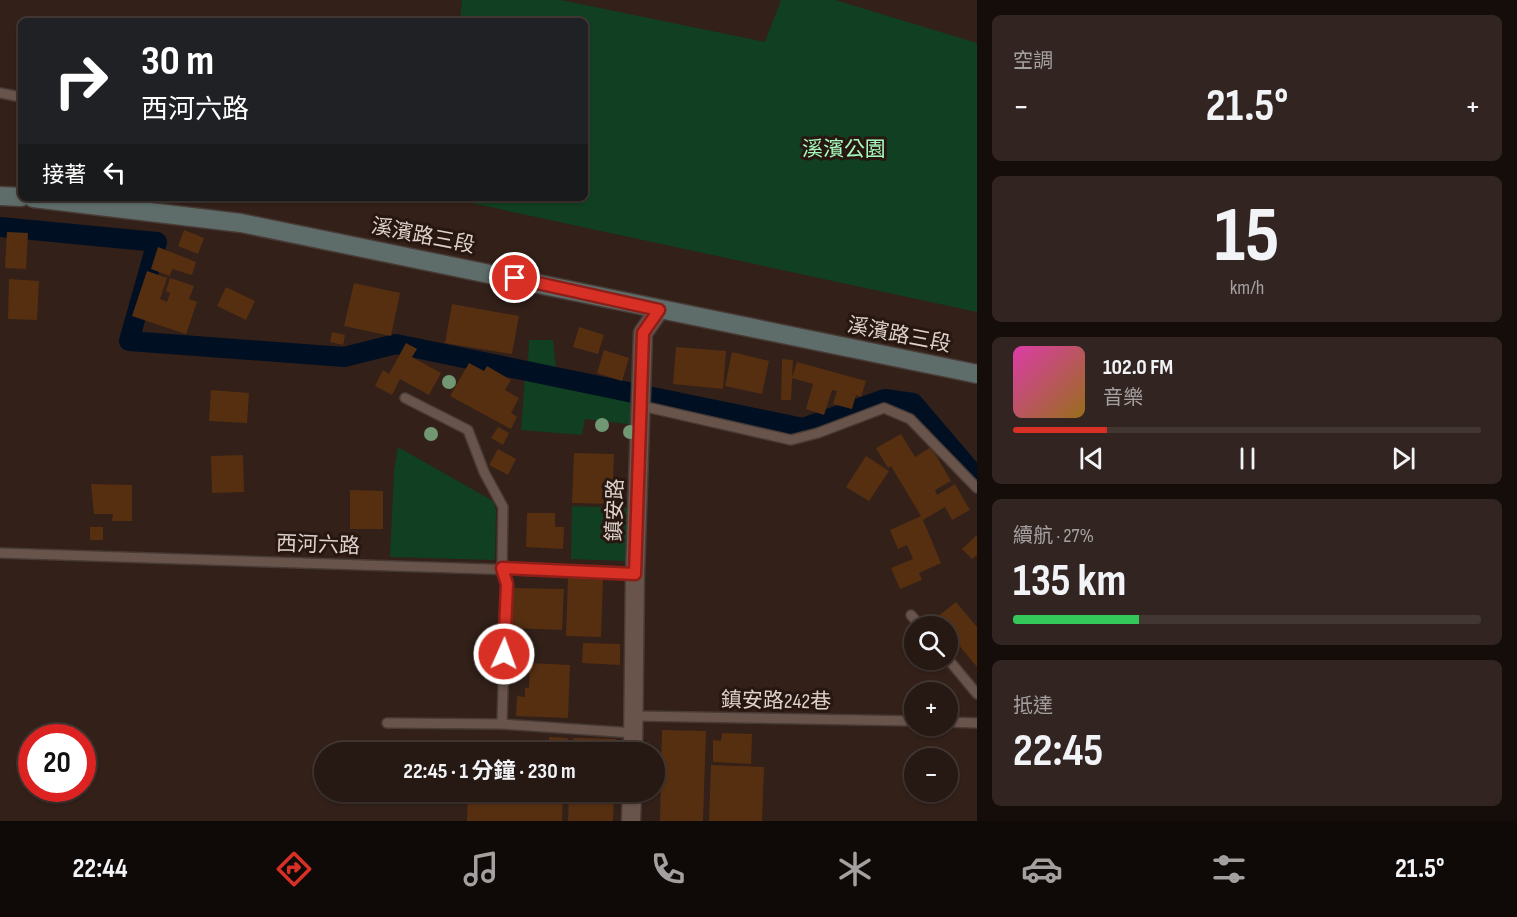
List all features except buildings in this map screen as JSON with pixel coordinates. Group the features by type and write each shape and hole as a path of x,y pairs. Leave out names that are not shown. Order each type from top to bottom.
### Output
{"street":[{"path":"0,196 18,197"},
{"name":"溪濱路三段","path":"58,201 241,223 538,282 659,310 977,374"},
{"name":"鎮安路","path":"634,742 635,574 643,333 659,310"},
{"path":"631,821 632,802"}],"lane":[{"path":"0,93 18,97"},
{"path":"405,398 468,430 484,472 502,507 502,568 507,584 502,724"},
{"path":"642,406 791,440 818,434 885,408 910,419 977,488"},
{"name":"西河六路","path":"0,553 635,574"},
{"path":"957,670 977,694"},
{"name":"鎮安路242巷","path":"387,723 904,722"},
{"path":"958,722 977,723"}],"green space":[{"name":"溪濱公園","path":"462,0 561,0 765,42 781,0 835,0 977,43 977,312 462,201 588,201 588,18 460,18"},
{"path":"529,340 553,340 556,368 528,361"},
{"path":"525,376 634,397 636,425 585,419 582,435 521,430"},
{"path":"398,447 493,501 496,510 495,560 390,557 394,470"},
{"path":"572,506 628,508 626,561 571,559"}],"waterway":[{"path":"0,227 157,242 129,341 344,357 396,344 803,428 885,399 913,403 977,478"}],"route":[{"path":"504,654 507,584 502,568 635,574 643,333 659,310 515,278"}]}
